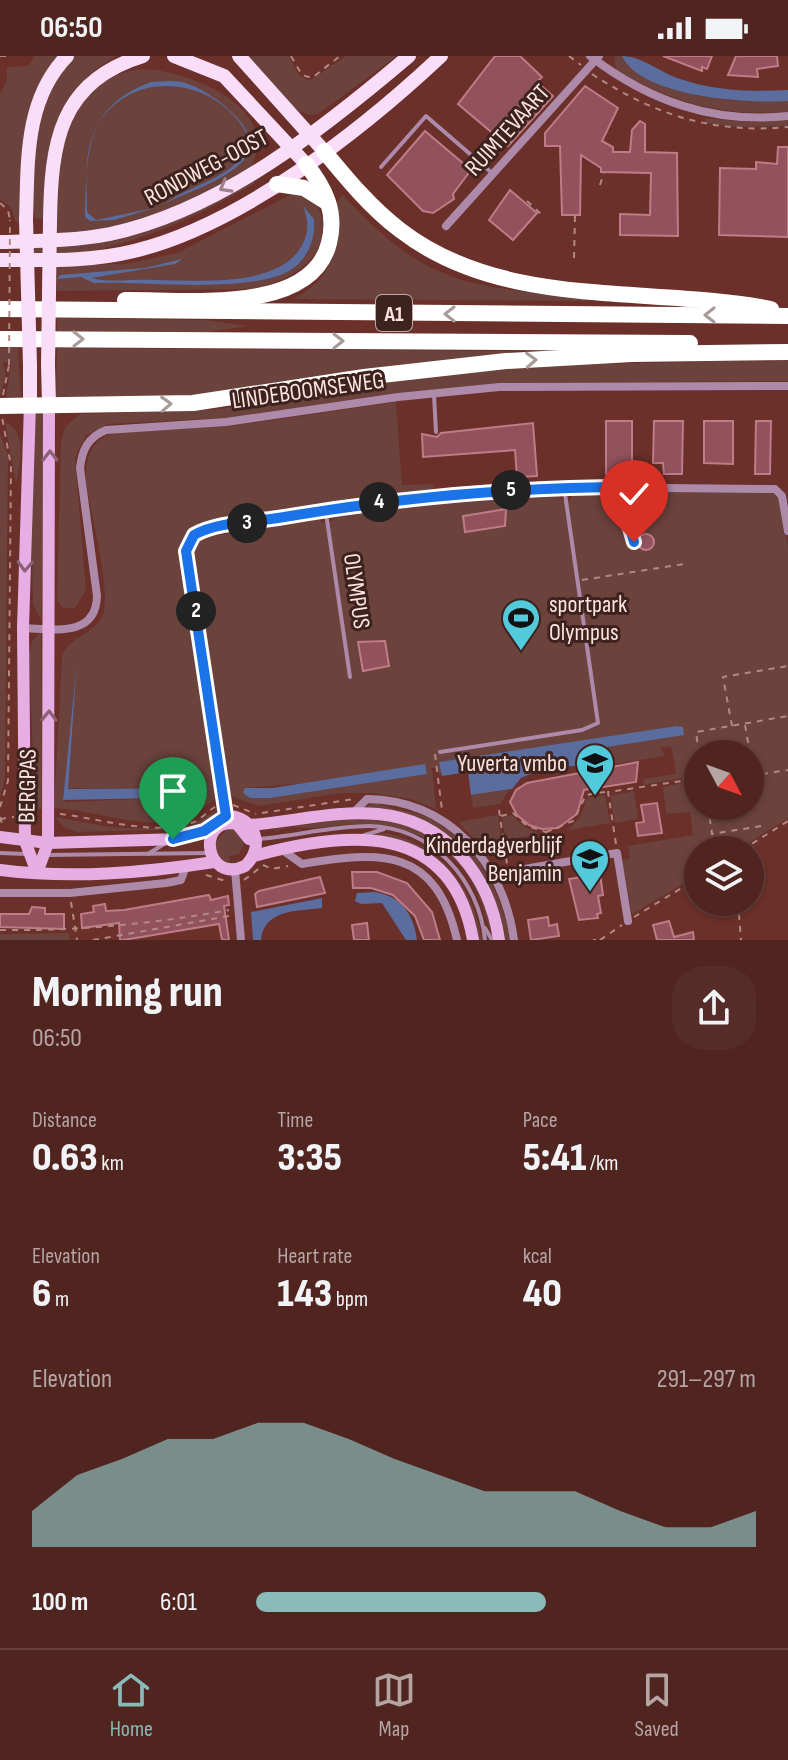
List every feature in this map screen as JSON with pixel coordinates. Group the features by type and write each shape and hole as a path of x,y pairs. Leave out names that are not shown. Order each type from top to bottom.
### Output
{"highway":[{"name":"A1","path":"324,151 370,204 399,230 435,253 474,269 553,288 720,299 788,314"},
{"name":"A1","path":"0,307 65,300 248,298 273,294 296,285 320,263 330,240 329,204 325,191 306,164"},
{"path":"277,184 311,190 329,204"},
{"name":"A1","path":"0,307 788,314"},
{"name":"A1","path":"0,339 788,343"},
{"path":"2,406 193,403 364,377 506,361 632,354 788,352"}],"main road":[{"name":"BERGPAS","path":"40,851 25,841 23,628 30,404 26,220 28,158 34,120 45,87 67,56"},
{"name":"BERGPAS","path":"37,873 49,814 51,629 48,365 52,158 69,113 83,91 121,62 143,56"},
{"path":"174,56 224,76 306,164"},
{"path":"239,56 324,151"},
{"name":"RONDWEG-OOST","path":"0,242 78,239 137,227 211,195 291,146 409,56"},
{"name":"RONDWEG-OOST","path":"0,260 81,259 152,246 203,227 306,164 441,56"},
{"path":"252,830 352,814 376,813 402,818 449,843 480,879 494,910 499,940"},
{"path":"0,837 25,841 40,851 173,839 205,828 216,828 226,820 242,818 252,830 258,860"},
{"path":"205,828 211,857"},
{"path":"235,870 249,849 252,830"},
{"path":"235,870 280,849 358,837 396,844 440,871 464,906 473,940"},
{"path":"0,870 78,876 186,866 211,857 235,870"}],"street":[{"name":"RUIMTEVAART","path":"446,226 595,57 635,88 691,110 741,118 788,116"},
{"name":"LINDEBOOMSEWEG","path":"23,628 82,626 95,610 97,596 80,468 83,450 98,433 112,428 226,422 433,393 545,385 788,386"},
{"path":"226,820 186,551 188,542 204,530 325,510 470,492 631,487 775,489 782,496 788,531"},
{"path":"352,814 367,799 404,804 443,821 473,844 495,874 509,909 514,940"},
{"path":"280,849 302,864 378,855 400,861 431,881 439,892 457,940"},
{"path":"495,874 617,853 628,921"},
{"path":"0,893 70,893 181,880 186,866"},
{"path":"235,870 241,940"}],"lane":[{"path":"381,167 426,116 494,174"},
{"path":"433,393 436,432"},
{"path":"440,752 596,726 600,719 564,487"},
{"path":"631,487 628,521 634,542"},
{"name":"OLYMPUS","path":"325,510 350,677"},
{"path":"358,837 386,828"},
{"path":"252,830 386,828 420,840 453,864 472,890 492,940"},
{"path":"145,856 173,839"},
{"path":"0,853 40,851 211,857"},
{"path":"484,926 485,940"}],"path":[{"path":"0,56 7,56"},
{"path":"291,56 306,78 319,74 340,56"},
{"path":"600,185 604,172"},
{"path":"527,201 541,214"},
{"name":"BERGPAS","path":"0,203 8,210 10,220 9,365 2,406 2,428 11,466 8,781 0,807"},
{"path":"574,258 575,215"},
{"path":"578,581 684,564"},
{"path":"732,726 723,677 788,666"},
{"path":"697,740 696,732 788,716"},
{"path":"745,724 747,740"},
{"path":"440,752 434,756 443,821"},
{"path":"764,774 788,770"},
{"path":"500,816 513,813 527,826 546,832 561,829 574,820 586,795 682,781"},
{"path":"608,792 617,853"},
{"path":"252,830 332,801 367,799"},
{"path":"49,814 130,826 205,828"},
{"path":"0,818 25,816"},
{"path":"710,820 712,834 761,826"},
{"path":"764,836 788,821"},
{"path":"546,832 550,856"},
{"path":"544,847 549,847"},
{"path":"258,860 272,869 302,864"},
{"path":"596,940 684,887"},
{"path":"70,893 77,940"},
{"path":"0,930 75,931 238,912"},
{"path":"93,940 238,912"},
{"path":"739,916 741,940"}],"shaded area":[{"path":"35,56 60,56 47,73 21,220 16,223 11,208 0,199 0,94 7,81 7,67 28,66"},
{"path":"74,56 117,56 79,86 67,105 51,148 44,219 35,218 31,176 36,132 50,90"},
{"path":"247,56 289,56 298,74 309,81 346,56 397,56 318,114 308,114 288,103"},
{"path":"614,56 622,56 679,91 734,101 788,101 788,112 740,112 679,99 616,70"},
{"path":"142,69 182,76 204,84 242,109 253,125 257,144 252,165 209,193 160,214 108,229 57,237 61,157 66,132 76,109 92,90 113,76"},
{"path":"705,118 748,122 788,120 788,126 736,127 705,123"},
{"path":"251,178 255,183 212,207 145,236 66,255 0,256 34,252 0,247 83,244"},
{"path":"296,192 318,207 323,224 322,239 308,263 268,285 253,289 57,291 57,265 125,264 177,253"},
{"path":"343,195 372,225 425,265 479,284 585,297 585,301 292,299 317,282 332,259 338,232 336,202"},
{"path":"57,318 206,320 248,326 208,332 57,331"},
{"path":"0,348 18,348 21,398 6,398 11,362 3,363 6,372 0,398"},
{"path":"57,348 513,353 398,365 186,397 56,397"},
{"path":"788,359 788,381 499,383 397,393 225,418 108,424 86,435 75,458 86,590 75,608 63,608 57,600 61,440 66,426 80,414 219,409 390,382 520,366"},
{"path":"396,402 402,485 434,484 433,489 197,526 183,541 218,787 216,798 191,816 174,821 140,821 54,808 62,655 98,623 105,606 103,571 86,480 87,462 94,445 104,437 127,431 225,426","holes":["77,663 67,788 204,788 207,796 66,802 63,798"]},
{"path":"43,407 41,620 33,605 30,459 35,408"},
{"path":"5,422 17,433 20,441 16,485"},
{"path":"0,433 8,456 5,778 0,797"},
{"name":"sportpark Olympus","path":"621,491 627,499 634,499 642,492 769,491 781,500 788,547 788,818 759,836 687,836 693,835 691,820 764,820 764,740 684,740 684,812 666,814 663,787 682,783 682,778 644,785 643,779 676,774 671,746 661,748 665,756 595,767 593,749 684,734 442,772 440,776 437,768 432,768 436,809 411,799 374,793 341,793 259,806 233,797 228,787 191,553 197,539 317,517 322,523 331,522 338,513 493,495 496,501 496,495 555,492 562,500 570,500 574,492","holes":["427,774 262,798 245,788"]},
{"path":"41,632 42,809 35,809 29,652 33,640"},
{"path":"509,790 500,804 473,808 471,795"},
{"path":"634,791 638,819 615,823 610,796"},
{"path":"605,795 610,823 569,830 581,815 587,798"},
{"path":"376,801 422,815 457,837 482,866 499,901 512,940 502,940 499,920 450,841 362,810"},
{"path":"219,808 205,825 195,829 76,832 64,827 55,817 110,827 148,829 193,825"},
{"path":"498,815 503,850 488,853 458,822"},
{"path":"512,815 524,827 540,834 506,840 502,817"},
{"path":"365,816 413,828 442,843 454,854 480,885 495,940 475,888 448,853 431,841 392,827 371,824 294,828 275,832 275,829"},
{"path":"226,830 234,830 244,843 239,854 229,856 230,863 220,859 214,843"},
{"path":"386,833 423,847 451,871 471,902 482,940 475,940 440,868 374,835"},
{"name":"sportpark Olympus","path":"684,837 684,883 632,914 622,860 630,858 628,846"},
{"path":"69,933 70,940 0,940 0,934"}],"water":[{"path":"622,56 707,86 747,91 788,90 788,101 722,99 672,89 650,81 633,70"},
{"path":"178,81 205,92 230,111 248,134 250,146 246,157 230,172 166,203 228,170 238,161 245,150 248,136 233,115 214,99 191,90 168,86 144,89 123,98 105,115 94,134 101,119 113,105 129,92 151,82"},
{"path":"86,178 87,212 96,220 154,208 114,220 90,221 85,217"},
{"path":"303,206 314,219 309,249 295,267 271,278 194,285 94,283 81,277 57,279 60,275 145,268 182,259 175,264 91,278 113,281 211,281 254,276 273,270 289,260 301,247 307,227"},
{"path":"77,662 68,789 205,788 207,797 63,800"},
{"path":"683,727 684,735 594,749 595,764 542,769 521,778 512,789 471,795 468,772 442,776 439,762"},
{"path":"425,764 427,774 270,798 250,798 243,793 245,788 273,788"},
{"path":"374,892 399,902 413,922 417,940 406,940 382,903 361,904 355,901 357,893"},
{"path":"322,898 322,908 293,911 275,917 263,930 261,940 253,940 251,912"}],"building":[{"path":"495,56 520,56 542,77 537,82 553,96 508,146 458,104"},
{"path":"663,56 712,56 707,69 702,67 702,71"},
{"path":"736,56 777,56 778,66 757,69 758,77 728,75"},
{"path":"585,86 618,108 602,141 613,147 613,152 630,152 632,130 640,121 645,124 645,152 677,153 678,236 620,235 620,214 650,215 651,173 601,172 601,168 581,155 580,215 562,215 560,146 545,146 545,133"},
{"path":"425,131 471,170 453,194 454,199 433,213 423,211 387,175"},
{"path":"778,147 788,147 788,237 719,235 720,168 756,169 756,162 777,164"},
{"path":"510,190 537,213 513,240 489,220"},
{"path":"606,421 632,421 632,474 606,474"},
{"path":"654,421 683,421 682,474 664,474 663,463 653,463"},
{"path":"704,421 733,421 733,464 704,463"},
{"path":"756,421 771,421 770,474 755,474"},
{"path":"533,423 537,476 517,477 515,450 423,457 422,434 437,437 441,433"},
{"path":"506,509 505,526 465,532 463,516"},
{"path":"646,534 652,536 652,548 646,550 640,548 638,542 640,536"},
{"path":"385,641 389,666 363,671 358,642"},
{"path":"638,762 636,782 584,790 577,814 558,828 542,829 529,825 517,815 510,802 516,790 527,783"},
{"path":"657,803 662,833 638,836 636,823 644,822 641,805"},
{"path":"352,872 377,872 407,883 432,912 440,940 424,940 415,916 393,895 371,888 353,888"},
{"path":"600,874 603,895 598,896 601,913 597,914 598,918 579,920 569,879"},
{"path":"320,877 325,893 257,907 255,894 259,891"},
{"path":"209,895 211,900 228,896 229,905 224,906 229,940 222,940 219,924 124,940 120,940 119,923 82,928 81,914 94,912 93,906 105,904 106,911 124,910"},
{"path":"32,907 45,908 45,914 64,914 64,929 0,927 0,914 29,914"},
{"path":"548,917 549,926 557,924 559,936 531,940 528,920"},
{"path":"669,921 674,937 693,932 694,940 657,940 653,925"},
{"path":"367,923 369,940 354,940 352,925"}],"place":[{"name":"sportpark Olympus","path":"521,652"},
{"name":"Yuverta vmbo","path":"595,797"},
{"name":"Kinderdagverblijf Benjamin","path":"590,893"}],"route":[{"path":"173,839 182,834 204,831 226,816 186,551 188,542 198,532 306,513 470,492 631,487 628,521 634,542"}]}
